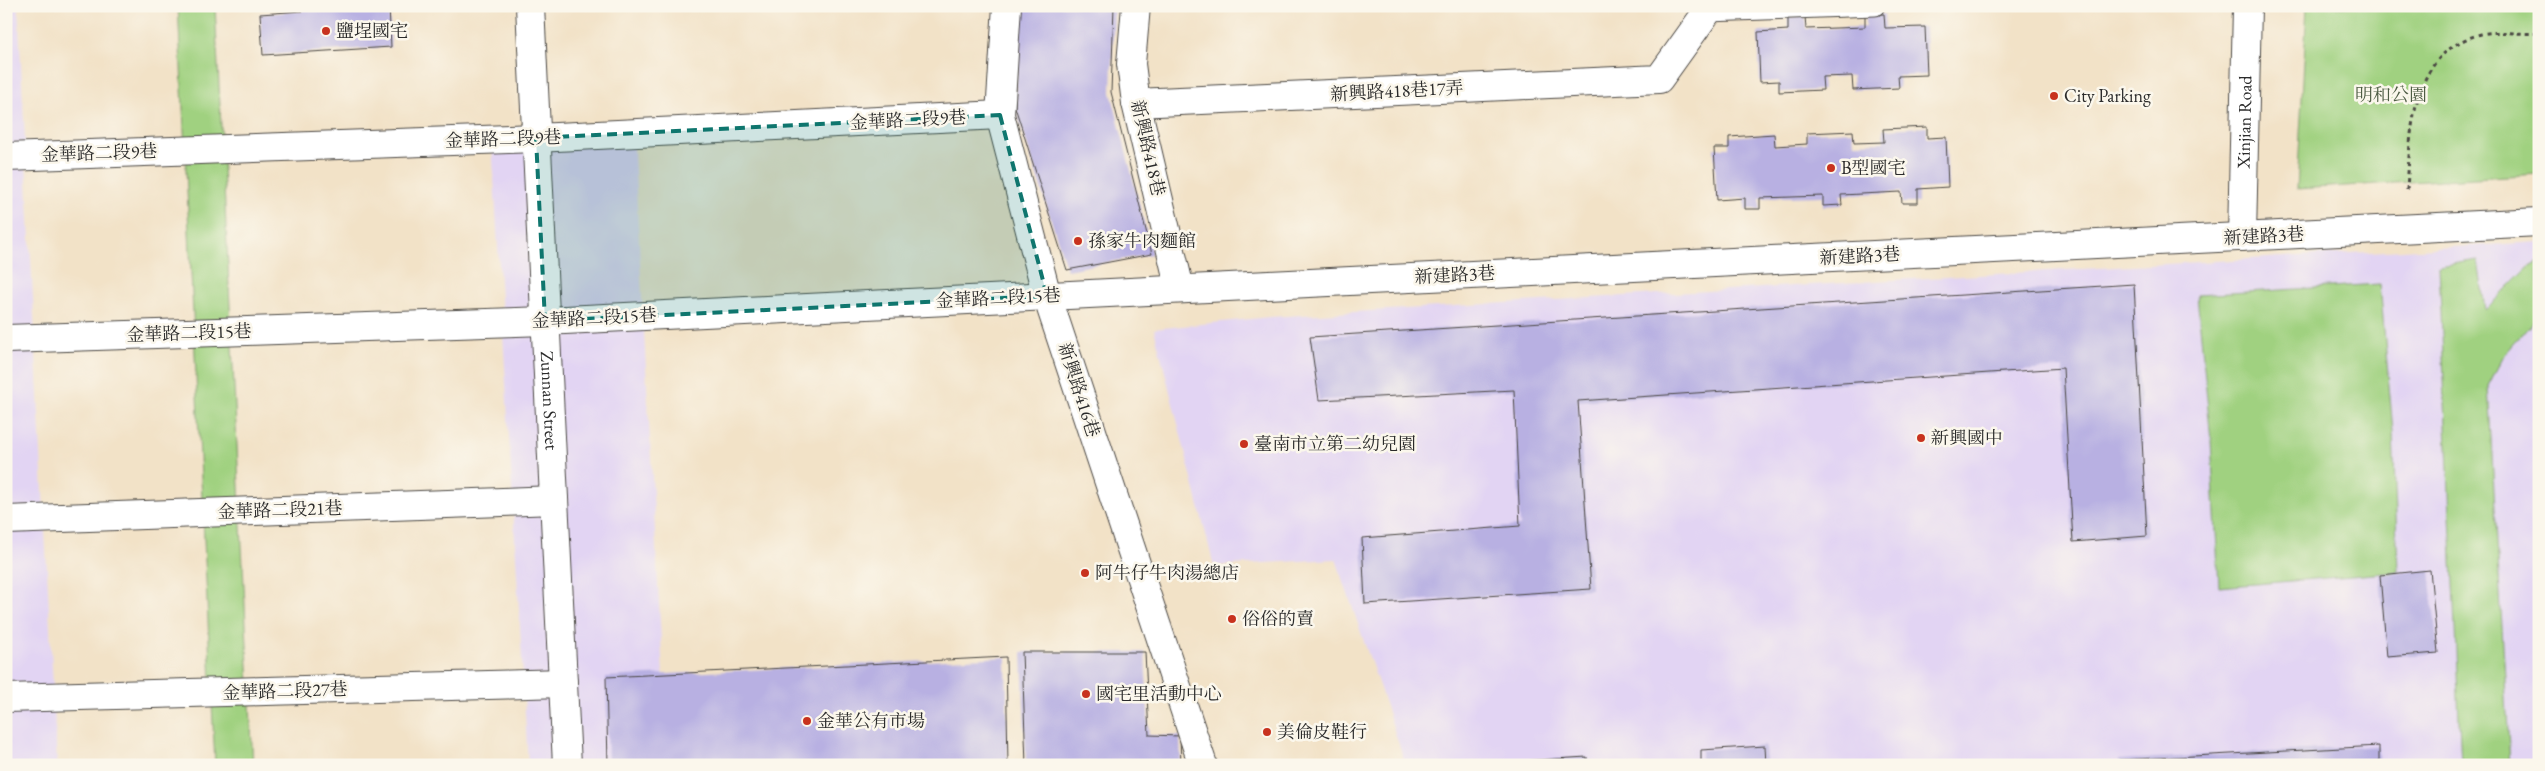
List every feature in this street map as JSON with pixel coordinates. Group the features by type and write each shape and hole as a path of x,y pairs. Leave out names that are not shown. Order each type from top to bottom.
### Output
{"street":[{"name":"Zunnan Street","path":"530,6 567,765"},
{"name":"新興路416巷","path":"1007,6 1000,116 1047,296 1203,765"},
{"name":"新興路418巷","path":"1136,6 1131,64 1136,102 1180,289"},
{"name":"Xinjian Road","path":"2242,237 2247,6"},
{"name":"新興路418巷17弄","path":"1136,102 1659,79 1707,9"},
{"name":"金華路二段9巷","path":"6,157 536,138 1000,116"},
{"name":"新建路3巷","path":"1180,289 2539,222"},
{"name":"金華路二段15巷","path":"6,339 545,321 1180,289"},
{"name":"金華路二段21巷","path":"6,520 554,500"},
{"name":"金華路二段27巷","path":"6,698 563,683"}],"lane":[{"path":"1707,9 1875,6"}],"path":[{"path":"2407,190 2417,102 2425,76 2438,57 2458,44 2482,34 2539,33"}],"highlighted area":[{"path":"1000,115 1047,296 545,321 536,138"}],"shaded area":[{"path":"6,6 18,6 57,765 6,765"},
{"path":"633,135 668,765 528,765 492,143"},
{"name":"新興國中","path":"2539,242 2539,765 1406,765 1336,559 1214,566 1154,329 1270,317"}],"green space":[{"path":"178,6 215,6 253,765 215,765"},
{"name":"明和公園","path":"2307,6 2539,6 2539,174 2297,189"},
{"path":"2478,260 2485,310 2527,268 2539,261 2539,314 2505,353 2488,386 2510,765 2461,765 2439,266"},
{"path":"2380,284 2393,431 2398,572 2219,587 2211,440 2197,295"}],"building":[{"name":"鹽埕國宅","path":"302,6 389,6 391,47 263,55 260,14 302,11"},
{"path":"1020,6 1114,6 1111,92 1152,254 1067,270 1015,107"},
{"path":"1884,14 1885,28 1925,27 1927,75 1898,76 1899,88 1853,90 1852,76 1822,77 1823,90 1779,92 1779,81 1760,82 1758,32 1788,30 1788,17 1805,16 1806,29 1865,27 1865,15"},
{"name":"B型國宅","path":"1927,127 1927,138 1946,137 1948,187 1918,189 1918,203 1902,203 1901,192 1841,195 1842,205 1823,206 1823,196 1760,198 1760,209 1745,209 1745,198 1717,200 1714,148 1729,148 1729,137 1774,134 1775,146 1807,144 1807,133 1853,131 1854,143 1884,142 1883,129"},
{"path":"2134,284 2147,536 2073,542 2063,368 1578,401 1591,589 1365,604 1362,538 1520,526 1514,390 1319,400 1310,337"},
{"path":"2430,570 2438,653 2387,657 2380,575"},
{"name":"國宅里活動中心","path":"1022,652 1145,652 1149,735 1180,736 1181,765 1026,765"},
{"name":"金華公有市場","path":"1006,657 1008,765 608,765 606,677"},
{"path":"1765,746 1766,765 1701,765 1701,750"},
{"path":"2379,746 2379,765 2119,765 2119,760"},
{"path":"1587,757 1587,765 1521,765 1520,761"}],"place":[{"name":"鹽埕國宅","path":"326,31"},
{"name":"City Parking","path":"2054,96"},
{"name":"B型國宅","path":"1831,168"},
{"name":"孫家牛肉麵館","path":"1078,241"},
{"name":"新興國中","path":"1921,438"},
{"name":"臺南市立第二幼兒園","path":"1244,444"},
{"name":"阿牛仔牛肉湯總店","path":"1085,573"},
{"name":"俗俗的賣","path":"1232,619"},
{"name":"國宅里活動中心","path":"1086,694"},
{"name":"金華公有市場","path":"807,721"},
{"name":"美倫皮鞋行","path":"1267,732"}]}
